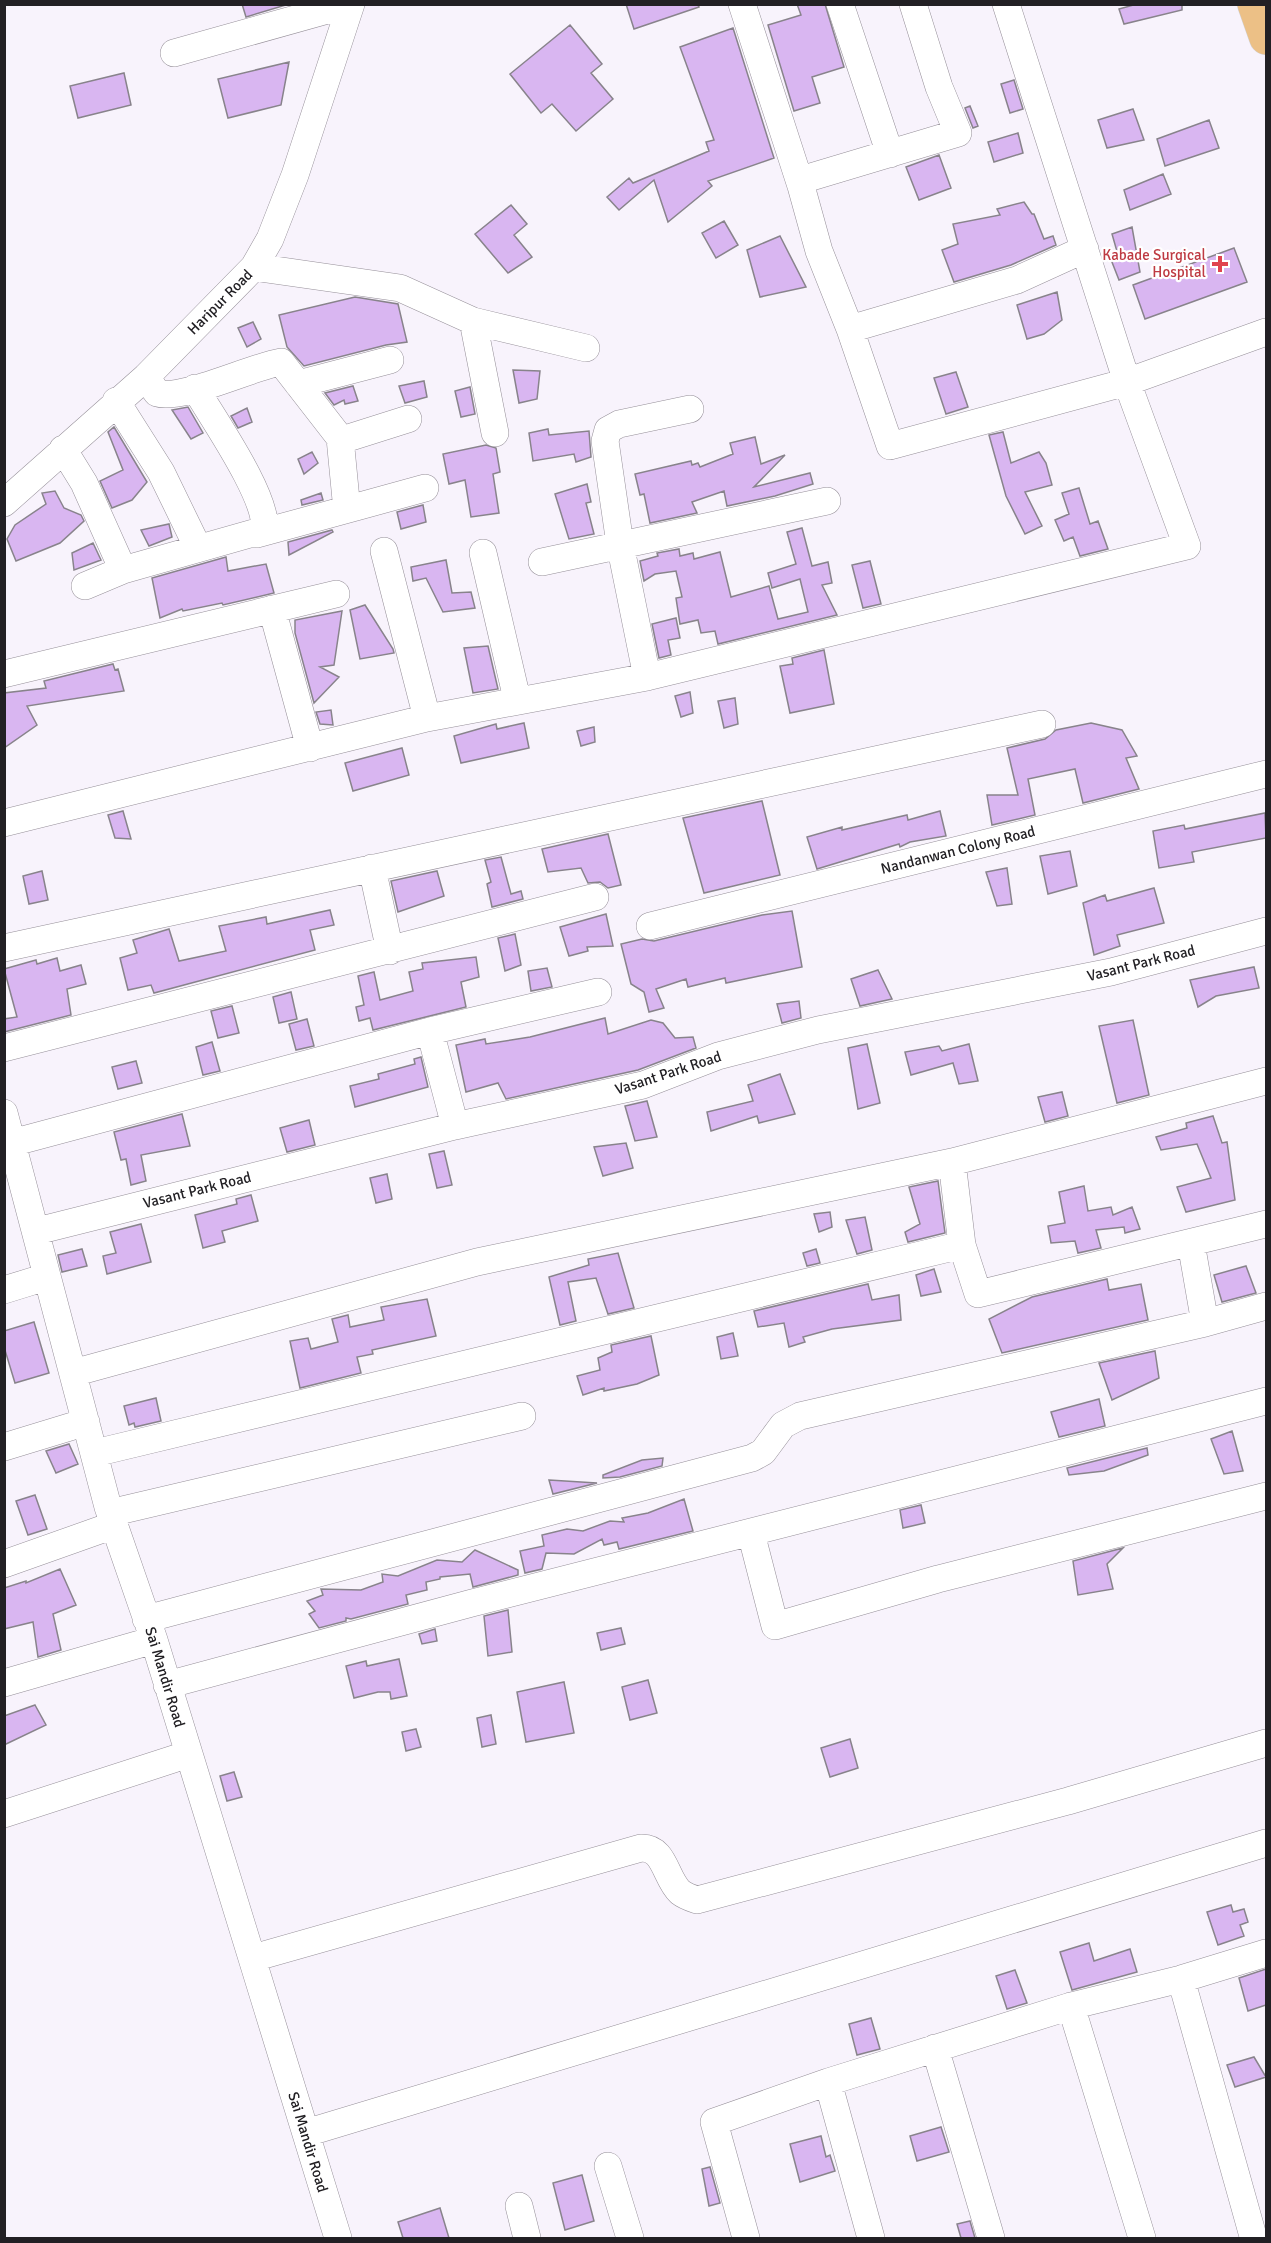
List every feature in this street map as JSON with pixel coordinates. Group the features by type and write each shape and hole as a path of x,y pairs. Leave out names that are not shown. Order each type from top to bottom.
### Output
{"main road":[{"path":"1254,4 1266,38"}],"street":[{"path":"174,53 350,4"},
{"name":"Haripur Road","path":"4,503 116,401 146,377 254,267 270,239 295,175 350,4"},
{"path":"742,4 801,186 819,250 850,329 890,446 1127,382 1266,332"},
{"path":"840,4 890,154"},
{"path":"801,186 801,180 958,133 939,87 913,4"},
{"path":"4,823 427,718 517,699 647,677 1187,546 1127,382 1006,4"},
{"path":"850,329 1017,280 1084,249"},
{"path":"254,267 400,288 423,296 473,321 586,348"},
{"path":"473,321 495,433"},
{"path":"298,384 390,360"},
{"path":"146,377 157,393 173,395 263,365 281,362 340,438 346,500 356,507"},
{"path":"195,388 252,484 266,522 264,530 257,534"},
{"path":"116,401 161,472 198,548"},
{"path":"647,677 620,544 605,441 608,430 619,424 690,409"},
{"path":"340,438 348,438 408,419"},
{"path":"63,449 84,483 123,570"},
{"path":"85,586 123,570 198,548 425,488"},
{"path":"542,562 827,501"},
{"path":"384,551 427,718"},
{"path":"483,553 517,699"},
{"path":"4,674 336,594"},
{"path":"272,609 310,748"},
{"path":"4,948 1042,724"},
{"name":"Nandanwan Colony Road","path":"650,926 1266,774"},
{"path":"372,868 390,951"},
{"path":"4,1048 595,897"},
{"name":"Vasant Park Road","path":"37,1230 455,1126 643,1084 718,1056 819,1030 1111,972 1266,931"},
{"path":"9,1143 430,1031 598,992"},
{"path":"430,1031 455,1126"},
{"path":"73,1373 477,1262 952,1162 1266,1081"},
{"name":"Sai Mandir Road","path":"4,1113 9,1143 37,1230 46,1277 112,1519 189,1754 338,2238"},
{"path":"952,1162 962,1245 978,1294 1266,1224"},
{"path":"1191,1242 1205,1323"},
{"path":"95,1453 962,1245"},
{"path":"4,1290 46,1277"},
{"path":"4,1683 150,1630 752,1458 763,1452 783,1425 800,1416 1205,1323 1266,1306"},
{"path":"167,1685 461,1606 1266,1401"},
{"path":"4,1564 112,1519 522,1416"},
{"path":"4,1447 86,1422"},
{"path":"751,1533 775,1626 938,1579 1266,1496"},
{"path":"253,1958 641,1848 651,1847 657,1852 678,1890 697,1900 1068,1801 1266,1743"},
{"path":"4,1814 189,1754"},
{"path":"306,2133 1266,1844"},
{"path":"747,2238 714,2122 828,2082 1071,2006 1181,1979 1266,1953"},
{"path":"1181,1979 1254,2235"},
{"path":"1071,2006 1142,2238"},
{"path":"935,2048 991,2238"},
{"path":"828,2082 871,2238"},
{"path":"608,2166 630,2238"},
{"path":"519,2206 526,2238"}],"building":[{"path":"242,4 289,4 246,17"},
{"path":"626,4 698,4 699,7 634,29"},
{"path":"797,4 825,4 844,67 812,77 820,103 794,111 768,25 801,15"},
{"path":"1137,4 1182,4 1182,10 1124,24 1119,9"},
{"path":"570,25 602,64 591,73 613,99 576,131 552,104 541,113 510,74"},
{"path":"733,28 774,158 708,181 712,186 668,222 654,180 619,210 607,197 629,178 633,183 709,151 706,142 714,140 680,47"},
{"path":"289,62 281,105 228,118 218,79"},
{"path":"124,73 131,105 78,118 70,86"},
{"path":"1014,80 1023,109 1010,113 1001,84"},
{"path":"970,106 978,126 973,128 965,108"},
{"path":"1133,109 1144,140 1107,148 1098,120"},
{"path":"1209,120 1219,148 1165,166 1157,139"},
{"path":"1018,133 1023,153 994,162 988,142"},
{"path":"939,155 951,188 919,200 906,167"},
{"path":"1163,174 1171,194 1130,210 1124,190"},
{"path":"1024,202 1034,214 1044,239 1053,236 1056,245 1011,265 954,282 942,250 958,244 953,224 1000,215 997,209"},
{"path":"511,205 527,224 514,235 532,257 508,273 475,234"},
{"path":"724,221 738,245 716,258 702,233"},
{"path":"1132,227 1140,272 1119,280 1110,257 1118,255 1112,234"},
{"path":"780,236 806,287 760,297 747,250"},
{"path":"1234,248 1247,282 1145,319 1133,285"},
{"path":"1057,292 1062,320 1044,334 1027,339 1017,305"},
{"path":"355,297 398,304 407,342 386,345 304,366 287,347 279,315"},
{"path":"253,322 261,339 247,347 238,328"},
{"path":"513,370 540,371 537,399 519,403"},
{"path":"956,372 968,407 946,414 934,378"},
{"path":"424,381 427,397 405,403 399,386"},
{"path":"353,386 358,401 345,404 344,400 334,405 325,393"},
{"path":"470,387 475,414 461,417 455,391"},
{"path":"188,407 203,433 191,439 172,410"},
{"path":"247,408 252,422 238,428 231,416"},
{"path":"114,427 147,482 132,500 112,508 100,481 123,470 108,432"},
{"path":"548,429 549,435 589,431 591,457 576,462 574,454 533,461 529,433"},
{"path":"1003,432 1011,463 1039,452 1046,463 1052,485 1025,492 1042,526 1025,534 1006,496 989,435"},
{"path":"755,437 761,464 785,455 754,487 810,473 813,484 775,496 727,506 724,491 692,502 697,513 650,523 644,494 640,495 635,474 691,461 692,465 698,463 700,467 733,454 730,443"},
{"path":"486,445 496,448 500,472 493,474 499,513 471,517 465,480 449,484 443,454"},
{"path":"312,452 318,463 304,474 298,459"},
{"path":"587,484 591,502 586,503 594,534 569,539 555,494"},
{"path":"1079,488 1090,524 1098,521 1108,549 1080,556 1073,537 1064,541 1055,520 1069,514 1062,493"},
{"path":"55,491 64,508 81,515 84,521 60,543 16,561 7,539 15,525 46,504 42,493"},
{"path":"321,493 323,500 302,505 301,500"},
{"path":"423,505 426,522 401,529 397,512"},
{"path":"169,524 172,537 149,546 141,530"},
{"path":"802,528 812,566 828,562 832,583 822,585 837,615 718,644 715,631 701,633 698,620 680,624 676,598 682,597 676,571 655,574 644,581 640,561 658,556 657,553 679,549 680,556 693,553 694,559 720,552 731,597 769,586 778,619 808,612 800,579 772,588 768,573 796,564 787,532"},
{"path":"332,530 333,532 289,555 288,542"},
{"path":"93,543 101,560 74,570 72,553"},
{"path":"226,557 228,571 266,564 274,593 223,605 222,603 183,611 182,609 160,618 152,578"},
{"path":"446,560 452,593 471,592 475,608 443,612 426,578 413,581 411,567"},
{"path":"870,561 881,604 863,608 852,565"},
{"path":"365,605 394,653 360,659 350,610"},
{"path":"342,611 334,665 320,667 339,677 314,703 295,633 295,620"},
{"path":"676,618 680,638 668,640 671,655 659,658 652,624"},
{"path":"488,646 498,689 473,693 464,648"},
{"path":"824,650 834,704 790,713 780,666 793,664 792,658"},
{"path":"113,664 115,670 118,669 124,691 27,706 37,725 4,748 4,693 46,688 44,681"},
{"path":"690,692 693,713 681,717 675,696"},
{"path":"735,698 738,724 724,728 718,701"},
{"path":"331,710 333,725 320,724 316,712"},
{"path":"524,723 529,748 461,763 454,736 496,724 497,729"},
{"path":"1091,723 1122,730 1137,756 1126,758 1139,789 1083,803 1075,769 1028,779 1035,815 992,825 987,795 1018,795 1007,748 1045,739 1056,730"},
{"path":"594,727 595,742 581,746 577,731"},
{"path":"402,748 409,775 353,791 345,763"},
{"path":"762,801 780,875 704,893 683,818"},
{"path":"123,811 131,839 115,838 108,815"},
{"path":"940,811 946,836 910,842 900,847 899,844 817,869 807,837 842,827 842,830 907,815 908,820"},
{"path":"1265,813 1266,838 1192,852 1194,862 1159,868 1153,831 1184,825 1185,829"},
{"path":"608,834 621,885 608,888 600,882 588,883 581,868 548,872 542,849"},
{"path":"1070,851 1077,886 1048,894 1040,856"},
{"path":"501,857 511,894 521,891 523,899 492,907 487,884 491,882 485,860"},
{"path":"1007,868 1012,904 997,906 986,872"},
{"path":"42,871 48,900 29,904 23,876"},
{"path":"437,871 444,896 398,912 391,881"},
{"path":"1154,888 1164,923 1117,935 1120,946 1094,955 1083,903 1105,895 1107,901"},
{"path":"330,910 334,925 310,930 315,950 154,993 151,985 128,990 120,958 137,953 133,940 169,929 179,961 226,951 219,926 266,917 267,924"},
{"path":"792,911 802,967 726,983 725,978 688,987 686,979 656,989 664,1008 649,1012 644,992 631,984 621,944 642,939 654,941 762,915"},
{"path":"606,914 613,946 587,947 588,951 569,956 560,927"},
{"path":"515,934 521,965 505,971 498,938"},
{"path":"476,957 479,977 461,982 466,1007 373,1030 370,1018 359,1021 356,1007 364,1005 358,976 374,972 380,1000 413,991 409,972 423,969 422,963"},
{"path":"57,958 60,971 81,965 86,984 67,989 71,1015 4,1032 4,1019 17,1017 4,969 36,960 37,964"},
{"path":"1254,967 1259,988 1216,996 1198,1007 1190,980"},
{"path":"547,968 552,987 531,991 528,971"},
{"path":"878,970 892,999 860,1006 851,979"},
{"path":"291,992 297,1019 279,1023 273,997"},
{"path":"799,1001 801,1018 782,1023 777,1004"},
{"path":"232,1006 239,1033 218,1038 211,1011"},
{"path":"605,1018 608,1034 651,1020 663,1023 675,1038 693,1037 696,1048 638,1070 506,1099 498,1083 466,1092 456,1045 485,1039 486,1044 530,1037"},
{"path":"307,1019 314,1046 296,1050 289,1024"},
{"path":"1133,1020 1149,1095 1117,1103 1099,1026"},
{"path":"212,1042 220,1071 203,1075 196,1047"},
{"path":"867,1044 880,1103 858,1109 848,1048"},
{"path":"969,1044 978,1081 959,1084 953,1063 911,1075 905,1052 939,1046 942,1051"},
{"path":"421,1057 428,1087 355,1107 350,1086 379,1079 378,1074 415,1064 414,1059"},
{"path":"136,1061 142,1083 118,1089 112,1067"},
{"path":"780,1074 795,1114 759,1123 757,1116 711,1131 707,1112 753,1101 748,1085"},
{"path":"1062,1092 1068,1116 1045,1122 1038,1097"},
{"path":"647,1101 657,1137 635,1141 625,1106"},
{"path":"182,1114 190,1146 141,1155 146,1181 131,1185 126,1159 121,1160 114,1132"},
{"path":"1213,1116 1222,1143 1227,1142 1235,1200 1186,1212 1177,1187 1211,1178 1197,1144 1161,1150 1156,1137 1187,1128 1186,1123"},
{"path":"309,1120 315,1145 287,1152 280,1128"},
{"path":"626,1143 633,1168 603,1176 594,1147"},
{"path":"444,1151 452,1185 437,1188 429,1154"},
{"path":"387,1174 392,1199 376,1203 370,1178"},
{"path":"938,1181 945,1233 908,1242 905,1232 920,1224 909,1187"},
{"path":"1084,1186 1088,1211 1111,1207 1113,1215 1132,1207 1140,1229 1125,1233 1124,1227 1096,1230 1101,1248 1078,1253 1075,1241 1051,1243 1048,1226 1065,1223 1059,1192"},
{"path":"251,1195 258,1221 222,1231 225,1242 203,1248 195,1215 237,1204 236,1199"},
{"path":"830,1212 832,1227 819,1232 814,1214"},
{"path":"865,1217 872,1250 857,1254 846,1220"},
{"path":"141,1224 151,1262 107,1274 103,1256 116,1253 110,1232"},
{"path":"82,1249 87,1266 62,1272 58,1255"},
{"path":"816,1249 820,1263 807,1266 803,1253"},
{"path":"618,1253 634,1308 608,1314 596,1278 568,1282 576,1321 560,1325 549,1277 589,1265 588,1259"},
{"path":"1246,1266 1256,1293 1222,1302 1214,1275"},
{"path":"934,1269 941,1292 921,1296 916,1275"},
{"path":"1107,1279 1109,1290 1141,1284 1148,1320 1002,1353 989,1319 1032,1297"},
{"path":"868,1284 872,1300 899,1295 901,1320 832,1329 803,1337 805,1342 789,1347 784,1323 758,1327 754,1311"},
{"path":"427,1299 436,1336 372,1350 373,1354 357,1357 361,1373 300,1388 290,1341 308,1338 311,1349 338,1342 332,1319 348,1315 350,1327 384,1320 381,1307"},
{"path":"34,1322 49,1373 15,1383 4,1347 4,1331"},
{"path":"733,1333 738,1356 721,1359 717,1337"},
{"path":"651,1336 659,1375 637,1384 604,1391 604,1388 583,1395 577,1376 600,1370 598,1358 612,1352 611,1345"},
{"path":"1155,1351 1159,1378 1112,1400 1099,1363"},
{"path":"156,1398 161,1421 135,1427 134,1423 129,1425 124,1406"},
{"path":"1099,1399 1105,1426 1059,1437 1051,1412"},
{"path":"1232,1431 1243,1471 1224,1474 1211,1439"},
{"path":"69,1444 78,1464 56,1473 46,1451"},
{"path":"1147,1448 1148,1455 1104,1471 1069,1475 1067,1468"},
{"path":"663,1458 662,1466 620,1477 603,1478 603,1475 642,1460"},
{"path":"549,1480 597,1483 553,1494"},
{"path":"35,1495 47,1529 28,1535 16,1501"},
{"path":"684,1499 693,1531 619,1549 617,1542 604,1545 602,1539 574,1554 546,1553 542,1569 525,1573 520,1551 544,1546 542,1535 567,1529 583,1531 610,1521 624,1522 622,1518 648,1513"},
{"path":"921,1505 925,1523 903,1528 900,1510"},
{"path":"1123,1548 1107,1564 1113,1589 1078,1595 1073,1561"},
{"path":"475,1550 518,1570 518,1575 473,1587 470,1574 440,1577 440,1579 426,1582 427,1590 406,1595 408,1604 351,1619 346,1618 346,1621 319,1628 309,1614 315,1611 307,1601 323,1595 321,1589 361,1590 383,1582 382,1574 398,1576 437,1560 462,1562"},
{"path":"60,1569 76,1605 53,1614 61,1650 38,1657 33,1622 4,1629 4,1588 26,1581 26,1583"},
{"path":"508,1610 512,1652 488,1656 484,1616"},
{"path":"621,1628 625,1644 601,1650 597,1633"},
{"path":"435,1629 437,1641 422,1644 419,1634"},
{"path":"399,1659 407,1696 391,1699 390,1692 378,1692 354,1698 346,1666 366,1661 367,1666"},
{"path":"648,1680 657,1713 630,1720 622,1687"},
{"path":"564,1682 574,1733 526,1742 517,1692"},
{"path":"35,1705 46,1725 4,1745 4,1716"},
{"path":"491,1715 496,1744 482,1747 477,1718"},
{"path":"416,1729 421,1747 406,1751 402,1732"},
{"path":"850,1739 858,1768 830,1777 821,1748"},
{"path":"234,1772 242,1797 227,1801 220,1776"},
{"path":"1231,1905 1233,1912 1244,1909 1248,1922 1240,1925 1244,1936 1218,1945 1207,1912"},
{"path":"1089,1943 1094,1961 1130,1949 1137,1972 1072,1990 1060,1952"},
{"path":"1266,1969 1266,2005 1248,2011 1239,1978"},
{"path":"1015,1970 1027,2003 1007,2009 996,1976"},
{"path":"871,2018 880,2049 857,2055 849,2024"},
{"path":"1254,2057 1266,2077 1235,2087 1227,2065"},
{"path":"941,2127 949,2152 917,2161 910,2136"},
{"path":"821,2136 826,2157 830,2155 835,2171 800,2182 790,2144"},
{"path":"710,2167 720,2203 709,2206 702,2169"},
{"path":"582,2175 594,2221 565,2230 553,2183"},
{"path":"440,2208 449,2238 403,2238 398,2222"},
{"path":"970,2221 975,2238 961,2238 957,2224"}],"place":[{"name":"Kabade Surgical Hospital","path":"1220,264"}]}
